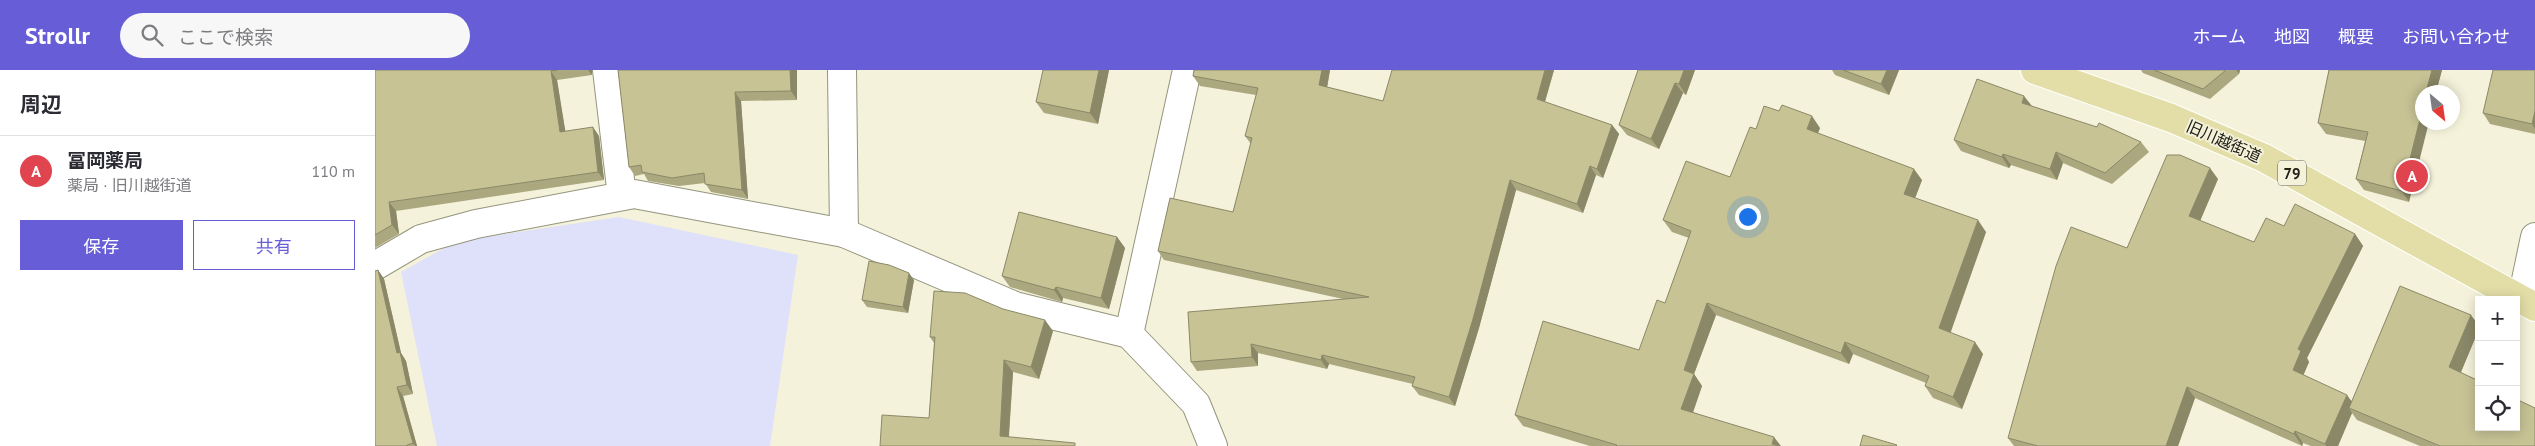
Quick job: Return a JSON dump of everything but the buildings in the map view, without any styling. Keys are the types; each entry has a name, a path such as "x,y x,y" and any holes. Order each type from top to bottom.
{"main road":[{"name":"旧川越街道","path":"2035,70 2171,118 2264,158 2528,303"}],"street":[{"path":"607,70 622,196"},
{"path":"842,70 844,234"},
{"path":"1129,334 1187,70"},
{"path":"375,266 421,239 476,224 634,194 844,234 1015,306 1129,334 1196,404 1213,446"},
{"path":"2528,303 2535,236"}],"shaded area":[{"path":"619,217 798,255 770,446 437,446 401,272 457,241"}],"place":[{"name":"冨岡薬局","path":"2412,176"}]}
